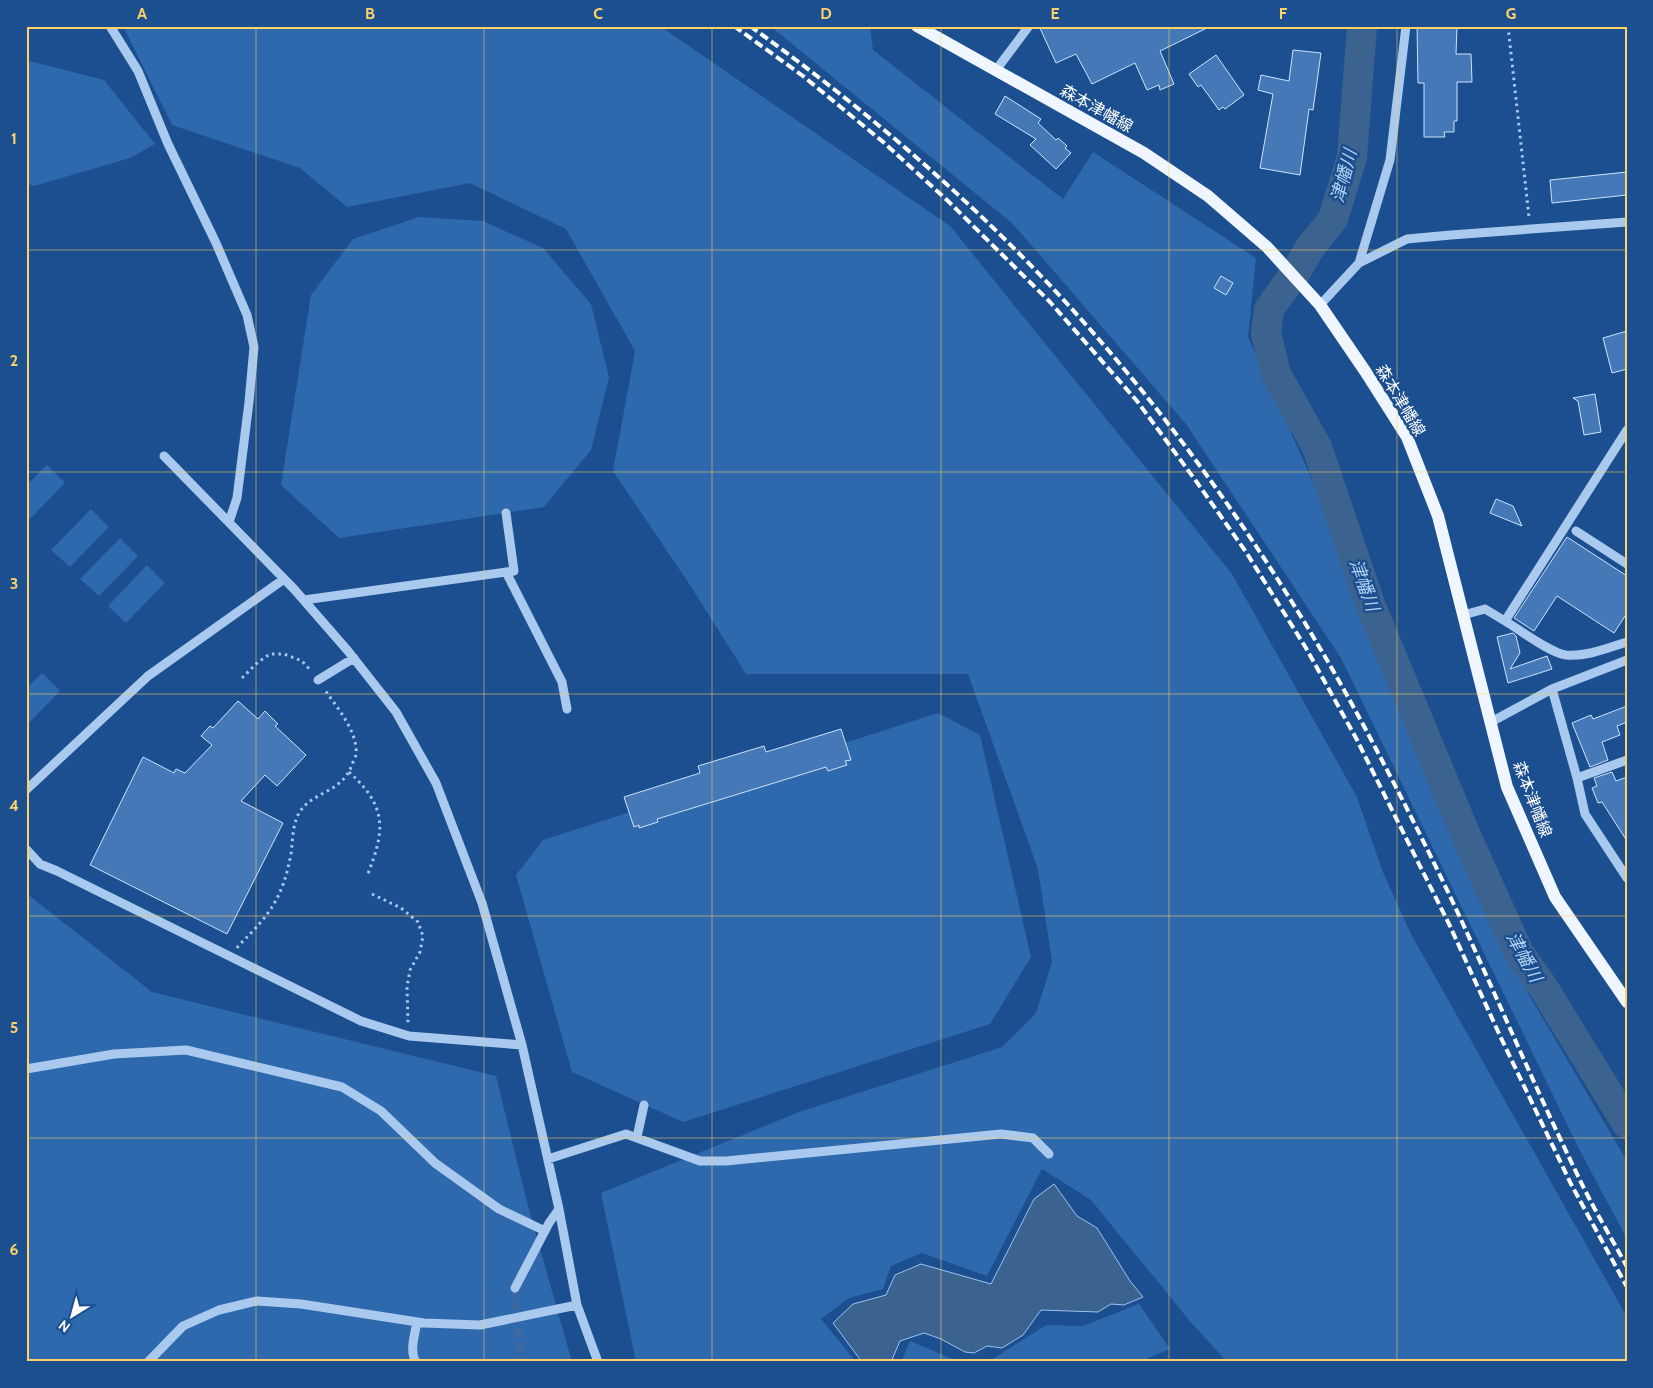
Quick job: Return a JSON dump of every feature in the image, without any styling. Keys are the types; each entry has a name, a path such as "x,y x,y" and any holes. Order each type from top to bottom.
{"main road":[{"name":"森本津幡線","path":"917,26 1144,153 1208,196 1267,247 1320,305 1365,370 1407,437 1438,516 1508,787 1555,897 1627,1002"}],"street":[{"path":"110,26 138,70 168,144 216,243 247,316 254,347 237,498 230,522"},
{"path":"996,70 1029,26"},
{"path":"1359,263 1390,160 1406,26"},
{"path":"1320,305 1359,263 1407,239 1627,222"},
{"path":"1505,621 1627,430"},
{"path":"164,456 304,600 354,658 396,712 436,784 482,902 522,1045 559,1209 577,1305 598,1362"},
{"path":"304,600 514,571 506,513"},
{"path":"1576,531 1627,564"},
{"path":"506,572 562,682 567,709"},
{"path":"26,790 148,676 284,579"},
{"path":"1463,615 1485,609 1553,650 1565,655 1582,654 1627,642"},
{"path":"318,680 354,658"},
{"path":"1491,722 1552,690 1627,660"},
{"path":"1552,690 1577,778 1585,814 1627,878"},
{"path":"1577,778 1627,760"},
{"path":"26,849 40,864 361,1021 408,1036 522,1045"},
{"path":"26,1069 114,1054 186,1050 342,1087 381,1111 436,1163 499,1209 545,1231"},
{"path":"637,1137 644,1105"},
{"path":"548,1159 626,1134 700,1161 726,1161 1001,1134 1033,1138 1049,1154"},
{"path":"515,1288 545,1231 559,1209"},
{"path":"148,1362 184,1326 219,1310 257,1301 301,1304 416,1322 480,1325 577,1305"},
{"path":"416,1322 412,1350 416,1362"}],"path":[{"path":"1508,26 1531,229"},
{"path":"233,958 239,945 265,919 278,898 289,866 294,827 305,804 338,785 349,772 356,755 354,738 347,722 318,680 302,661 284,654 270,654 258,662 242,678"},
{"path":"349,772 360,782 374,801 380,819 380,836 377,851 367,876"},
{"path":"372,894 401,908 418,922 423,936 420,952 410,970 407,987 408,1036"}],"shaded area":[{"path":"123,26 660,26 950,226 1232,574 1357,797 1382,870 1411,934 1627,1317 1627,1362 1227,1362 1189,1320 1091,1200 1042,1169 987,1276 922,1253 891,1266 883,1289 849,1298 821,1319 856,1362 636,1362 601,1193 799,1112 1002,1047 1036,1013 1052,962 1038,869 968,674 746,674 688,582 613,471 635,351 566,229 470,183 347,207 300,168 172,125"},
{"path":"770,26 870,26 873,50 1063,199 1093,152 1256,258 1248,337 1310,475 1426,768 1529,995 1627,1161 1627,1239 1580,1151 1341,658 1186,424 1013,224"},
{"path":"26,60 104,80 155,144 130,158 34,186 26,183"},
{"path":"419,217 483,221 543,248 591,304 609,377 591,450 544,507 339,538 281,485 311,295 353,239"},
{"path":"47,465 65,483 26,523 26,486"},
{"path":"91,509 109,527 70,567 51,550"},
{"path":"120,538 138,556 99,596 80,579"},
{"path":"147,565 165,583 126,623 108,606"},
{"path":"42,673 60,691 26,726 26,689"},
{"path":"938,713 980,735 1031,957 990,1024 683,1122 572,1072 516,875 543,840"},
{"path":"26,893 152,992 496,1076 528,1206 572,1362 26,1362"},
{"path":"1054,1184 1077,1216 1097,1228 1130,1281 1143,1297 1124,1305 1111,1304 1098,1312 1041,1310 1023,1335 1002,1348 987,1346 974,1353 965,1352 941,1339 924,1333 900,1341 891,1362 862,1362 833,1323 853,1304 886,1295 895,1275 921,1264 991,1284 1034,1199"},
{"path":"1139,1304 1170,1349 1139,1362 988,1362 1046,1325 1083,1326"},
{"path":"910,1341 960,1362 901,1362"}],"building":[{"path":"1039,26 1211,26 1160,51 1174,84 1160,90 1159,85 1147,90 1135,63 1092,84 1076,54 1056,63"},
{"path":"1417,26 1457,26 1456,54 1471,54 1472,82 1457,82 1457,121 1454,121 1454,132 1444,132 1445,137 1424,137 1424,83 1418,83"},
{"path":"1293,50 1321,53 1313,110 1309,109 1300,175 1260,168 1273,94 1258,90 1261,75 1289,81"},
{"path":"1216,55 1244,95 1225,109 1223,107 1219,110 1201,85 1198,87 1189,74"},
{"path":"1005,96 1041,119 1038,123 1056,140 1058,138 1067,146 1065,148 1071,153 1056,169 1030,145 1036,139 995,114"},
{"path":"1627,172 1627,195 1552,203 1550,180"},
{"path":"1221,276 1233,283 1226,295 1214,288"},
{"path":"1627,331 1627,369 1612,373 1603,338"},
{"path":"1595,394 1601,432 1584,435 1578,401 1573,398"},
{"path":"1496,499 1513,506 1522,526 1490,513"},
{"path":"1567,537 1627,576 1627,613 1614,633 1557,596 1534,631 1514,618"},
{"path":"1513,633 1516,636 1520,653 1510,669 1547,656 1552,669 1508,683 1497,637"},
{"path":"238,701 258,719 265,711 278,724 275,726 306,755 277,786 265,775 241,801 283,823 227,934 90,865 143,757 174,773 176,769 185,773 212,745 201,736 210,726 213,728"},
{"path":"1627,706 1627,722 1617,726 1620,735 1602,742 1608,760 1590,767 1572,723 1591,715 1593,719"},
{"path":"841,729 851,760 845,761 847,765 828,771 826,767 657,819 658,822 639,828 639,825 634,827 624,797 700,773 698,766 764,746 766,752"},
{"path":"1612,772 1616,781 1627,777 1627,841 1602,802 1598,803 1592,788 1597,786 1594,778"}],"waterway":[{"name":"津幡川","path":"1362,26 1352,157 1333,219 1309,249 1296,272 1269,309 1266,333 1276,374 1317,447 1370,604 1464,831 1519,953 1543,987 1627,1124"}],"tunnel":[{"path":"515,1288 521,1362"}],"railway":[{"path":"734,26 803,76 882,141 948,201 1050,302 1137,401 1196,481 1246,552 1306,648 1356,738 1450,926 1571,1184 1627,1287"},
{"path":"750,26 832,88 911,153 950,187 1024,258 1103,344 1146,396 1187,448 1226,503 1300,615 1379,754 1452,900 1579,1178 1627,1267"}]}
